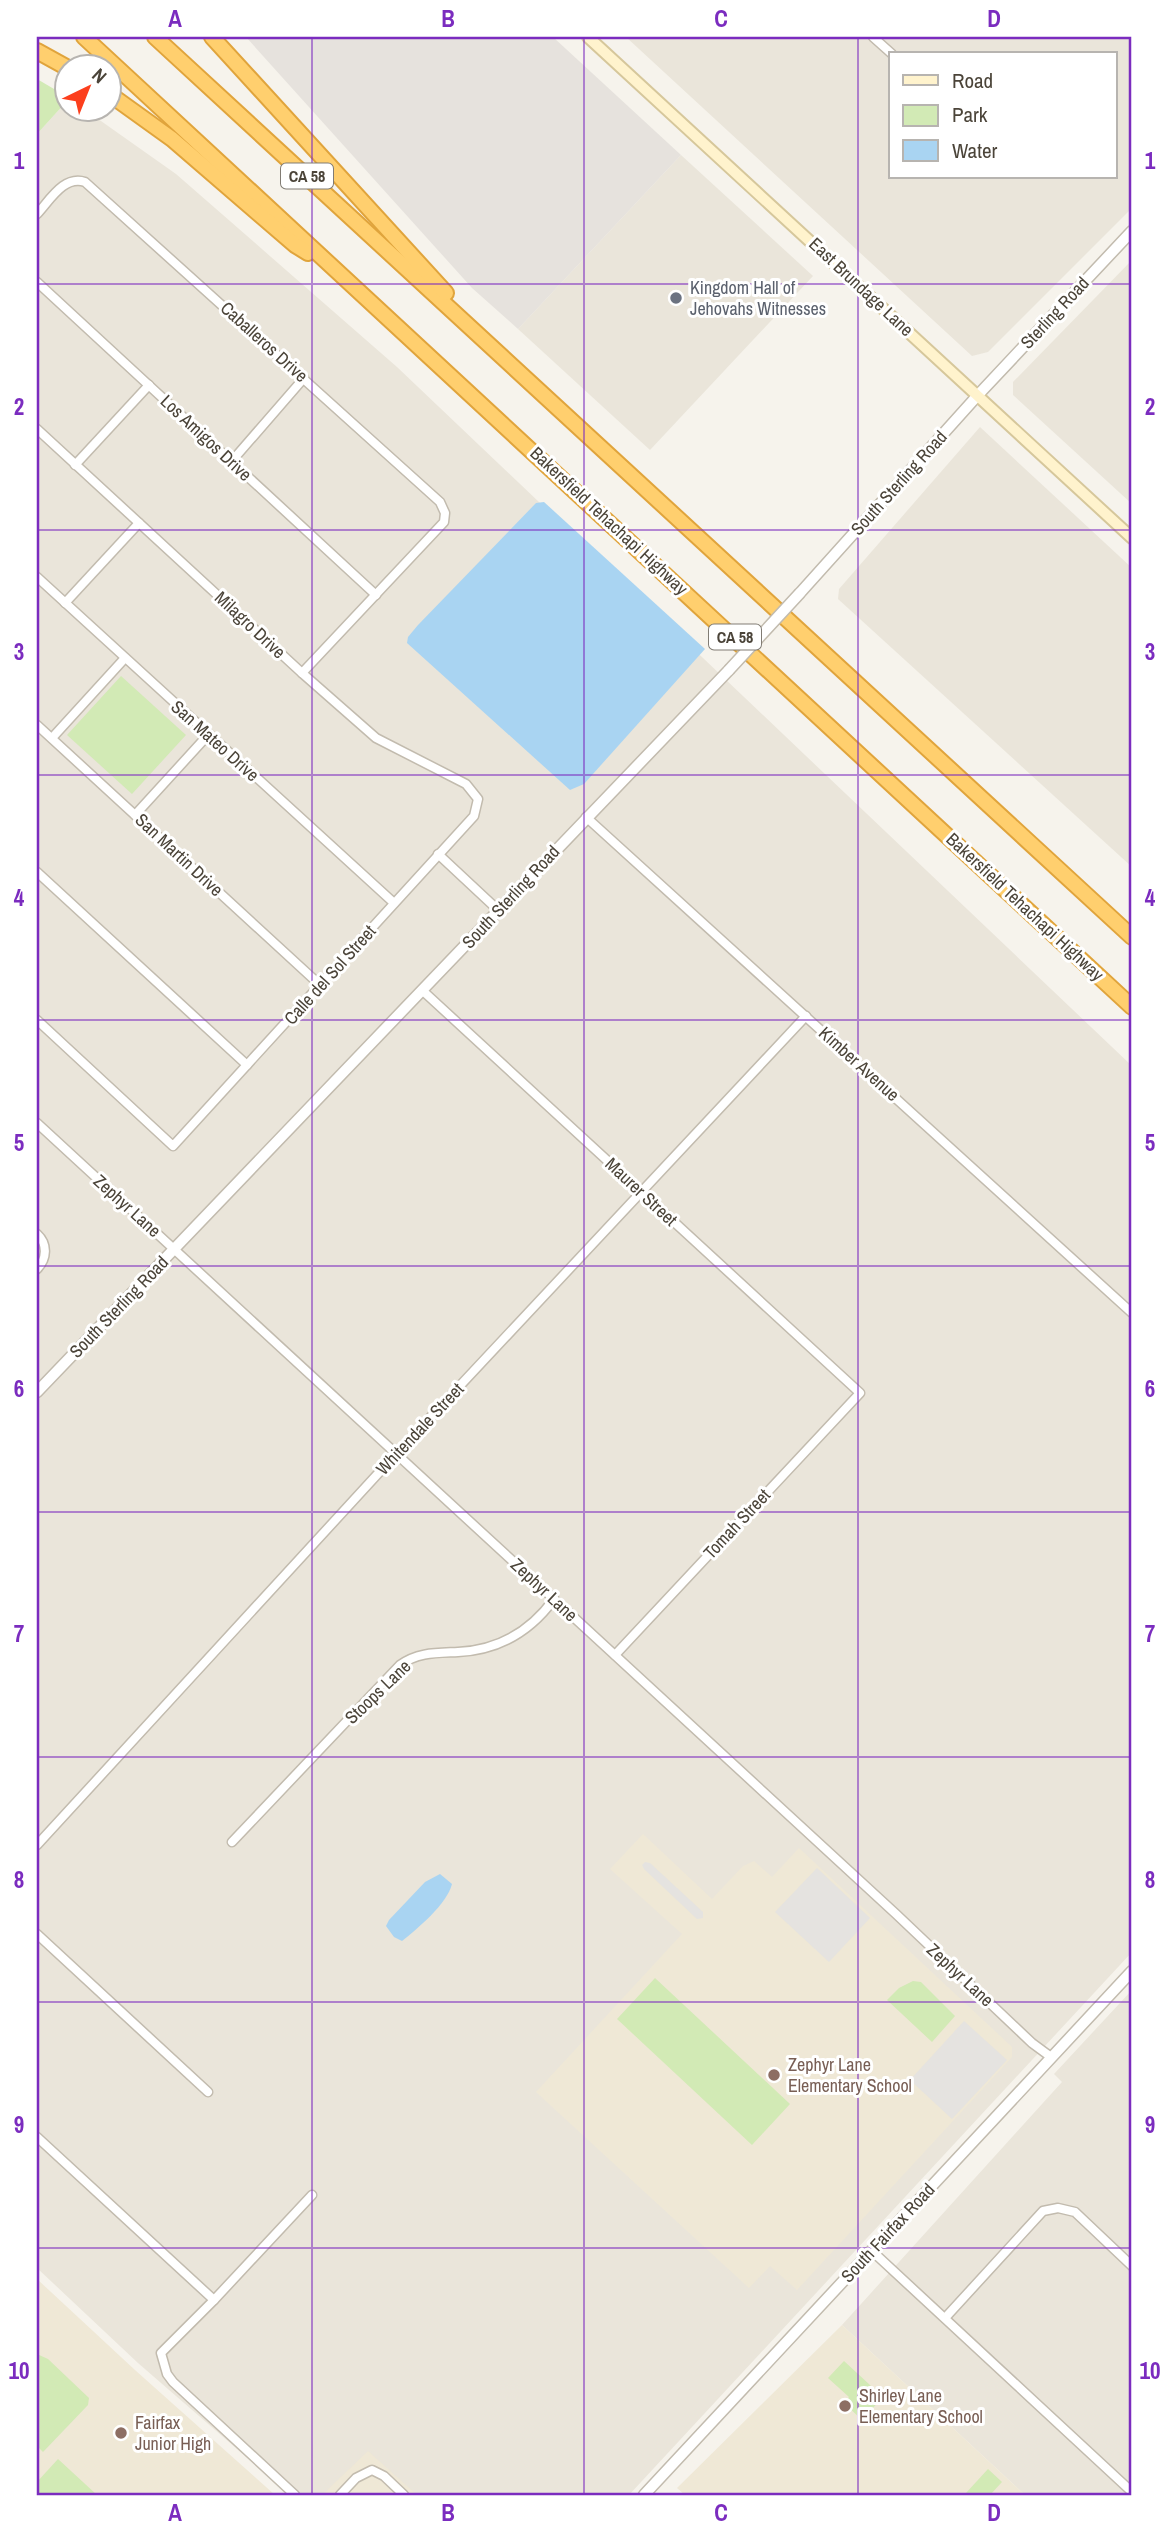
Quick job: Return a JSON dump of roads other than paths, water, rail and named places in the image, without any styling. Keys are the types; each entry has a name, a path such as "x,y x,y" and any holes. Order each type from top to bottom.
{"highway":[{"name":"Bakersfield Tehachapi Highway","path":"84,37 1132,1007"},
{"name":"CA 58","path":"155,37 1132,937"},
{"path":"212,37 445,291 459,316"},
{"path":"122,103 172,139 295,245 336,270"}],"main road":[{"name":"East Brundage Lane","path":"588,37 1132,538"}],"street":[{"path":"873,37 890,52"},
{"name":"Caballeros Drive","path":"37,214 66,182 77,179 85,182 440,502 445,513 444,522 376,595"},
{"name":"Sterling Road","path":"978,395 1132,231"},
{"name":"Los Amigos Drive","path":"37,282 376,595"},
{"path":"231,461 304,378"},
{"path":"75,465 149,386"},
{"name":"South Sterling Road","path":"37,1392 729,670 978,395"},
{"name":"Milagro Drive","path":"37,429 376,738 466,784 478,799"},
{"path":"65,603 139,523"},
{"name":"San Mateo Drive","path":"37,577 394,903"},
{"path":"302,673 376,595"},
{"path":"52,738 125,658"},
{"name":"San Martin Drive","path":"37,725 320,985"},
{"path":"135,815 208,735"},
{"name":"Calle del Sol Street","path":"37,1020 173,1146 474,816 478,799"},
{"name":"Kimber Avenue","path":"586,817 1132,1313"},
{"path":"438,854 498,910"},
{"path":"37,872 247,1065"},
{"name":"Maurer Street","path":"423,991 860,1393"},
{"name":"Whitendale Street","path":"37,1845 396,1454 806,1016"},
{"name":"Zephyr Lane","path":"37,1123 1032,2043 1052,2057"},
{"path":"37,1234 42,1239 45,1253 42,1264 37,1269"},
{"name":"Tomah Street","path":"615,1655 860,1393"},
{"name":"Stoops Lane","path":"232,1842 401,1665 419,1655 475,1651 507,1641 534,1623 554,1599"},
{"path":"37,1934 208,2092"},
{"name":"South Fairfax Road","path":"650,2493 1132,1970"},
{"path":"37,2137 214,2300"},
{"path":"295,2495 173,2382 167,2374 161,2353 312,2195"},
{"path":"944,2318 1043,2211 1058,2208 1075,2212 1132,2266"},
{"path":"872,2251 1132,2492"},
{"path":"340,2495 356,2478 372,2470 384,2476 404,2495"}],"water":[{"path":"544,502 705,649 584,784 570,790 407,643 408,637 418,625 536,503"},
{"path":"440,1874 452,1884 444,1900 402,1941 394,1937 386,1926 389,1920 425,1882"}],"place":[{"name":"Kingdom Hall of Jehovahs Witnesses","path":"676,298"},
{"name":"Zephyr Lane Elementary School","path":"774,2075"},
{"name":"Shirley Lane Elementary School","path":"845,2406"},
{"name":"Fairfax Junior High","path":"121,2433"}]}
